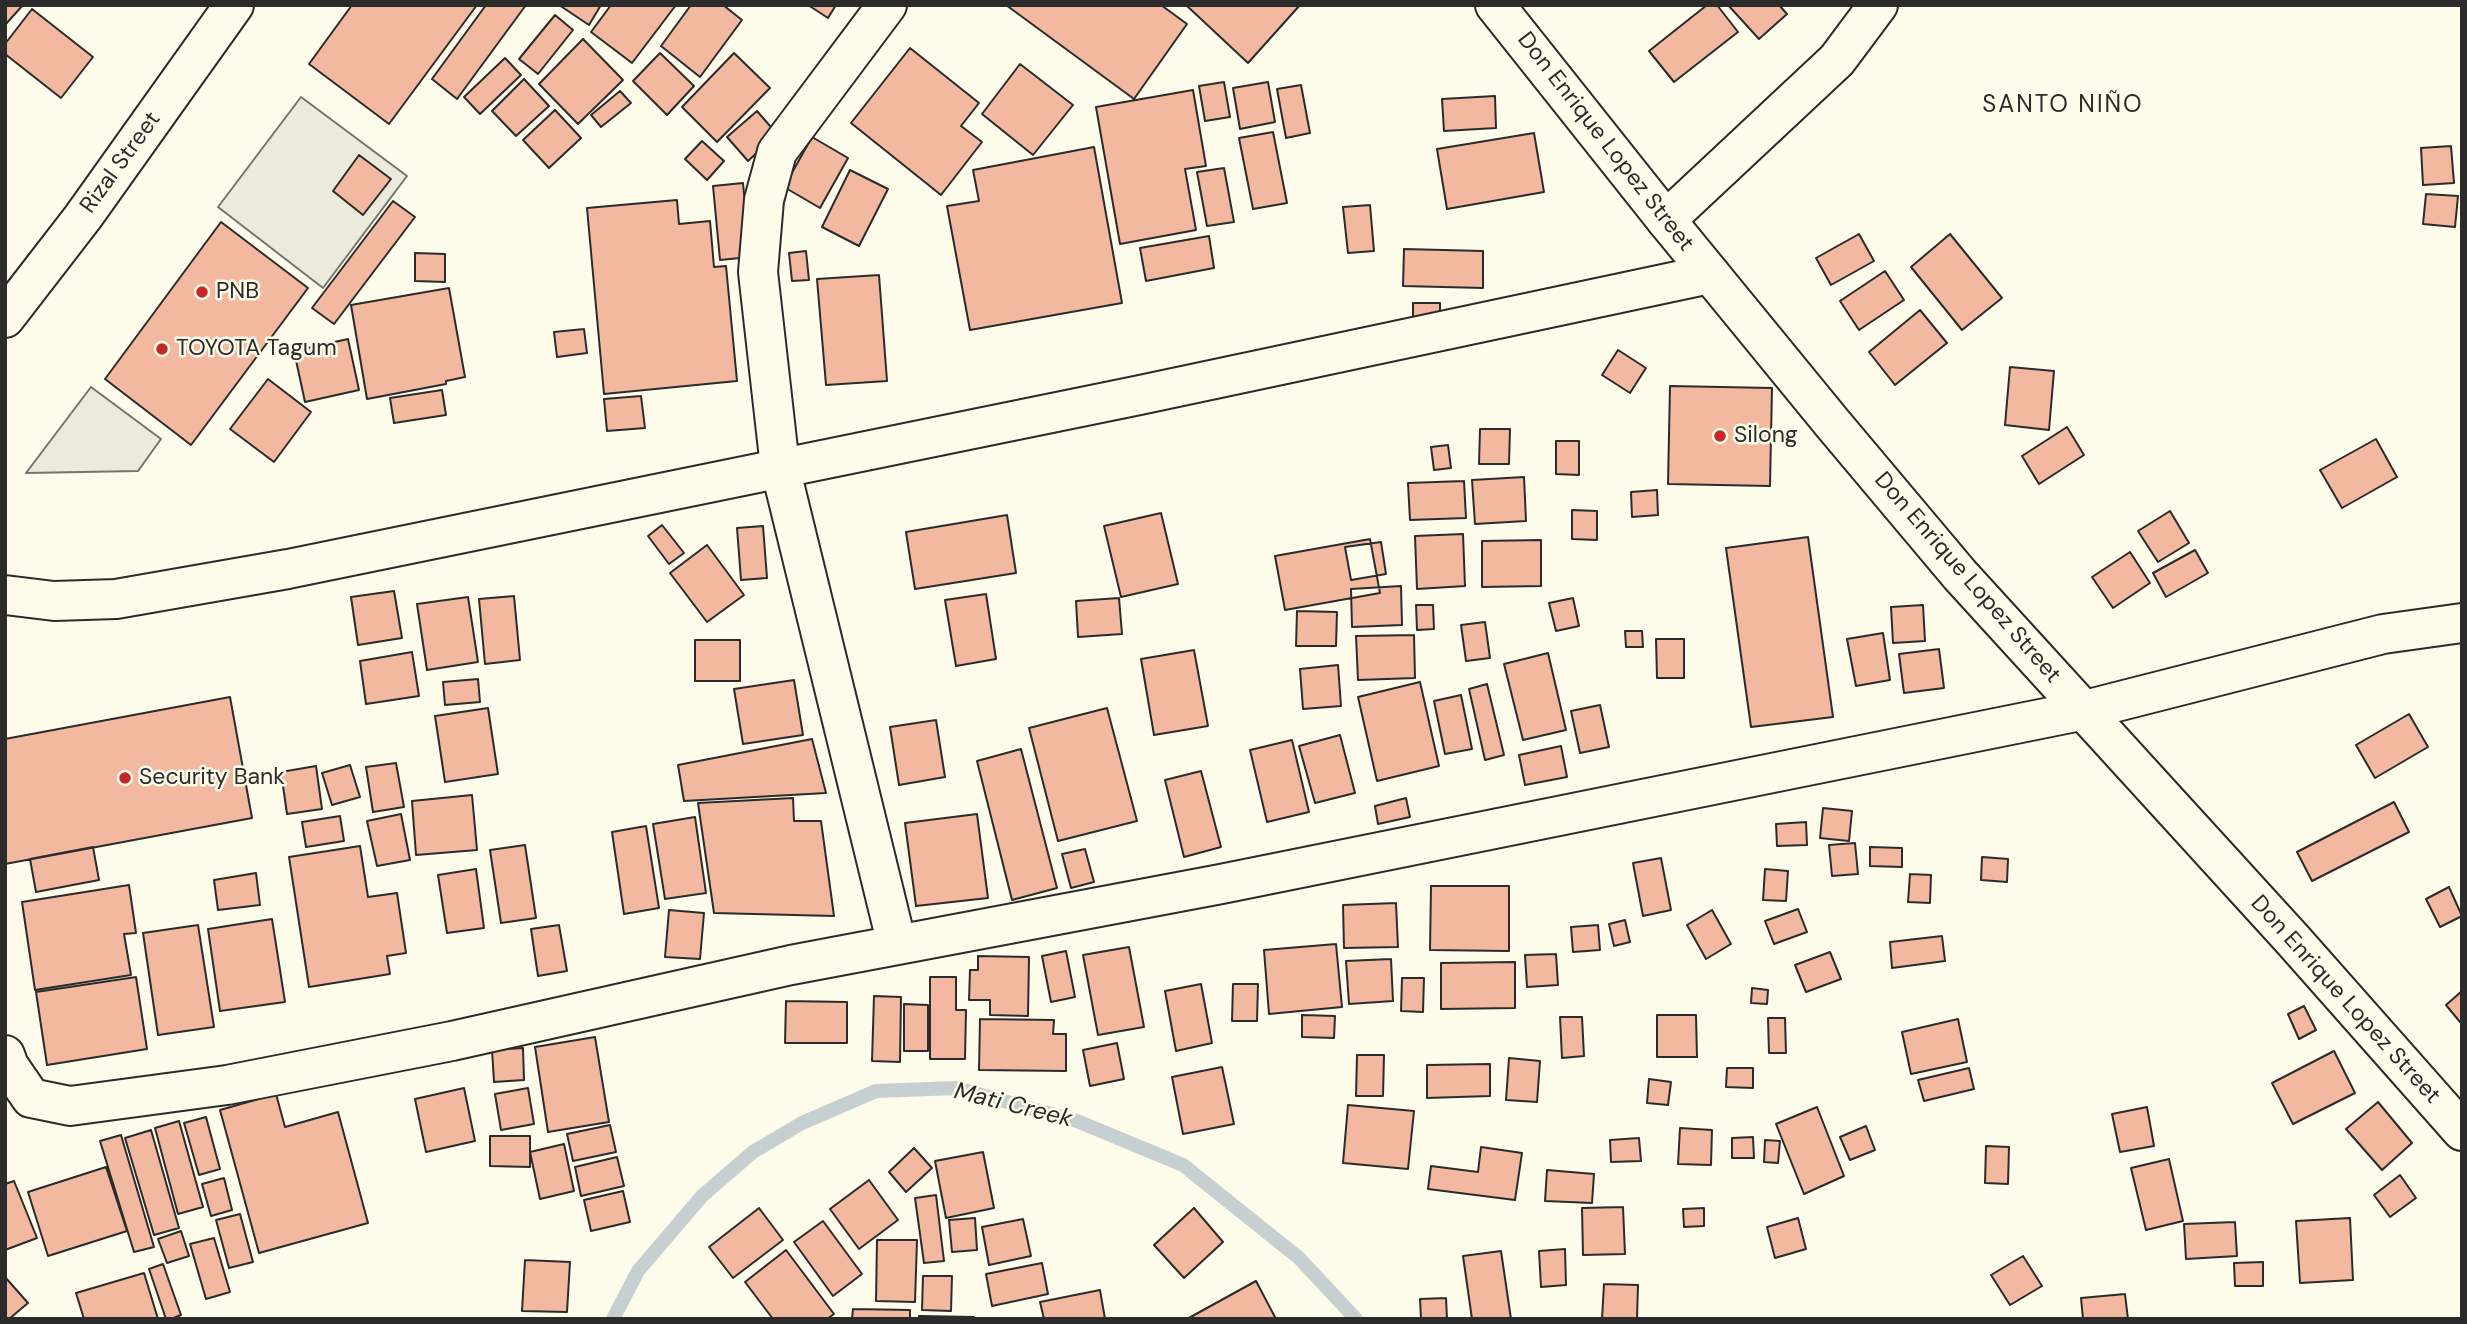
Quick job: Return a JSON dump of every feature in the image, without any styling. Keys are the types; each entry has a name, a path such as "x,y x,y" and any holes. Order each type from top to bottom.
{"street":[{"name":"Rizal Street","path":"5,318 83,217 234,5"},
{"path":"887,5 777,152 764,200 758,272 780,467 897,945"},
{"name":"Don Enrique Lopez Street","path":"1495,5 1666,220 1951,565 2085,710 2462,1131"},
{"path":"1666,220 1837,60 1878,5"},
{"path":"5,595 54,601 116,599 288,569 1153,392 1710,274"},
{"path":"5,1055 9,1066 31,1098 70,1106 227,1085 426,1047 791,965 1221,884 2085,710 2383,634 2462,623"}],"shaded area":[{"path":"301,97 407,176 323,288 218,207"},
{"path":"91,387 161,439 138,471 26,473"}],"building":[{"path":"5,5 23,5 5,25"},
{"path":"352,5 477,5 389,124 309,64"},
{"path":"486,5 526,5 457,99 432,79"},
{"path":"559,5 601,5 589,25"},
{"path":"611,5 676,5 632,63 591,32"},
{"path":"691,5 723,5 742,20 700,77 661,46"},
{"path":"808,5 836,5 828,18"},
{"path":"1006,5 1161,5 1187,24 1134,99"},
{"path":"1186,5 1300,5 1248,63"},
{"path":"1707,5 1717,5 1738,32 1674,82 1649,51"},
{"path":"1728,5 1779,5 1787,14 1759,39"},
{"path":"32,9 93,57 61,98 5,54 5,44"},
{"path":"555,15 573,30 538,74 519,59"},
{"path":"583,39 623,80 578,124 539,84"},
{"path":"910,48 979,103 961,126 982,142 941,195 851,123"},
{"path":"660,53 694,86 667,115 633,81"},
{"path":"734,53 770,88 717,142 682,107"},
{"path":"505,58 521,75 480,114 464,97"},
{"path":"1020,64 1073,105 1033,155 982,114"},
{"path":"524,79 549,106 516,136 492,111"},
{"path":"1224,82 1230,117 1205,121 1199,86"},
{"path":"1268,82 1275,122 1240,129 1233,88"},
{"path":"1301,85 1310,133 1286,138 1277,89"},
{"path":"1193,90 1206,166 1185,169 1196,230 1120,244 1096,107"},
{"path":"620,91 631,103 601,127 591,115"},
{"path":"1495,96 1496,128 1444,131 1442,99"},
{"path":"555,110 581,138 549,168 523,140"},
{"path":"757,111 777,134 748,161 727,137"},
{"path":"1273,132 1287,203 1253,209 1239,138"},
{"path":"1534,133 1544,192 1447,209 1437,149"},
{"path":"812,137 848,158 820,208 784,187"},
{"path":"702,141 724,161 707,180 685,159"},
{"path":"2451,146 2454,183 2423,185 2421,148"},
{"path":"1094,147 1122,303 970,330 947,206 979,201 973,170"},
{"path":"359,155 391,179 363,215 333,191"},
{"path":"1224,168 1234,222 1207,226 1197,172"},
{"path":"850,170 888,189 859,246 822,227"},
{"path":"743,183 750,257 720,260 713,186"},
{"path":"2426,194 2458,196 2455,227 2423,224"},
{"path":"677,200 679,224 710,221 714,267 726,266 737,381 604,394 587,208"},
{"path":"393,201 415,217 334,324 312,308"},
{"path":"1370,205 1374,251 1348,253 1343,207"},
{"path":"221,222 308,288 191,445 105,379"},
{"path":"1859,234 1874,261 1831,285 1816,258"},
{"path":"1950,234 2002,298 1962,330 1911,267"},
{"path":"1209,236 1214,268 1146,281 1140,248"},
{"path":"1404,249 1483,251 1483,288 1403,286"},
{"path":"806,251 809,280 792,281 789,253"},
{"path":"415,253 445,254 445,282 415,281"},
{"path":"1885,271 1904,300 1859,330 1840,301"},
{"path":"879,275 887,381 826,385 817,279"},
{"path":"449,288 465,377 446,381 446,384 367,399 351,305"},
{"path":"1413,303 1440,303 1440,321 1413,321"},
{"path":"1920,310 1947,343 1895,385 1869,352"},
{"path":"584,329 587,353 557,357 554,332"},
{"path":"348,339 359,390 305,402 294,351"},
{"path":"1618,350 1646,368 1630,393 1602,375"},
{"path":"2010,367 2054,371 2049,430 2005,425"},
{"path":"268,379 311,412 274,462 230,429"},
{"path":"1670,386 1772,388 1770,486 1668,484"},
{"path":"442,390 446,415 394,423 390,398"},
{"path":"641,396 645,428 607,431 604,399"},
{"path":"2067,427 2084,455 2039,484 2022,456"},
{"path":"1480,429 1510,429 1509,464 1479,464"},
{"path":"2376,439 2397,477 2342,508 2320,470"},
{"path":"1556,441 1579,441 1579,475 1556,474"},
{"path":"1448,445 1451,468 1434,470 1431,447"},
{"path":"1524,477 1526,521 1475,524 1472,480"},
{"path":"1464,481 1466,518 1410,520 1408,483"},
{"path":"1657,490 1658,515 1632,517 1631,492"},
{"path":"1572,510 1597,511 1597,540 1572,539"},
{"path":"2170,511 2189,543 2158,562 2138,531"},
{"path":"1161,513 1178,584 1121,597 1104,526"},
{"path":"1007,515 1016,573 915,589 906,532"},
{"path":"662,525 684,553 669,564 648,536"},
{"path":"763,526 767,578 741,580 737,528"},
{"path":"1463,534 1465,586 1417,589 1415,536"},
{"path":"1808,537 1833,717 1751,727 1726,548"},
{"path":"1370,539 1380,593 1285,610 1275,556"},
{"path":"1541,540 1541,586 1482,587 1482,541"},
{"path":"1381,542 1386,574 1351,580 1345,547"},
{"path":"707,545 744,595 707,622 670,573"},
{"path":"2195,550 2208,573 2166,597 2153,573"},
{"path":"2130,552 2150,583 2113,608 2092,577"},
{"path":"1401,586 1402,625 1352,627 1351,589"},
{"path":"394,591 402,638 358,645 351,597"},
{"path":"986,594 996,659 956,666 945,600"},
{"path":"514,596 520,660 485,664 479,599"},
{"path":"468,597 478,662 427,670 417,604"},
{"path":"1119,598 1122,634 1078,637 1076,601"},
{"path":"1573,598 1579,626 1556,631 1549,603"},
{"path":"1416,605 1433,605 1434,629 1417,630"},
{"path":"1923,605 1925,641 1893,643 1891,607"},
{"path":"1297,611 1337,612 1336,646 1296,646"},
{"path":"1485,622 1490,658 1466,661 1461,625"},
{"path":"1625,631 1642,631 1643,647 1626,647"},
{"path":"1883,633 1890,680 1856,686 1847,639"},
{"path":"1414,635 1415,678 1358,680 1356,636"},
{"path":"1656,639 1684,639 1684,678 1657,678"},
{"path":"695,640 740,640 740,681 695,681"},
{"path":"1939,649 1944,688 1904,693 1899,654"},
{"path":"1194,650 1208,726 1154,735 1141,659"},
{"path":"412,652 419,696 366,704 360,661"},
{"path":"1548,653 1566,730 1523,740 1504,664"},
{"path":"1338,665 1341,706 1303,709 1300,669"},
{"path":"478,679 480,702 445,705 443,682"},
{"path":"794,680 803,735 743,744 734,689"},
{"path":"1420,682 1439,766 1377,781 1358,697"},
{"path":"1487,684 1504,755 1485,760 1469,689"},
{"path":"1461,695 1472,749 1445,754 1434,701"},
{"name":"Security Bank","path":"230,697 252,818 5,864 5,739"},
{"path":"1600,705 1609,747 1580,753 1571,711"},
{"path":"488,708 498,774 445,782 435,716"},
{"path":"1107,708 1137,821 1058,841 1029,728"},
{"path":"2409,714 2428,747 2375,778 2356,745"},
{"path":"936,720 945,777 899,785 890,727"},
{"path":"1340,735 1355,793 1315,803 1299,746"},
{"path":"812,739 826,793 684,801 678,765"},
{"path":"1292,740 1309,812 1267,822 1250,750"},
{"path":"1561,746 1567,777 1525,785 1519,755"},
{"path":"1021,749 1057,888 1012,900 977,761"},
{"path":"396,763 404,807 373,812 366,767"},
{"path":"350,765 360,797 332,805 322,773"},
{"path":"316,766 322,809 287,814 281,772"},
{"path":"1201,771 1221,847 1184,857 1165,780"},
{"path":"472,795 477,850 416,855 412,801"},
{"path":"793,798 794,821 821,821 834,916 714,913 698,803"},
{"path":"1406,798 1410,817 1378,824 1375,806"},
{"path":"2394,802 2409,832 2312,881 2297,852"},
{"path":"1823,808 1852,811 1849,841 1820,838"},
{"path":"401,814 410,860 377,866 367,821"},
{"path":"977,814 988,898 916,906 905,823"},
{"path":"340,816 344,841 306,847 302,822"},
{"path":"695,817 706,893 665,899 653,824"},
{"path":"1806,822 1807,845 1777,846 1776,824"},
{"path":"646,826 659,908 624,914 612,832"},
{"path":"1855,843 1858,874 1832,876 1829,845"},
{"path":"525,845 536,918 501,923 490,850"},
{"path":"360,846 368,897 397,893 406,953 387,956 390,974 309,987 289,857"},
{"path":"93,847 99,880 36,892 30,859"},
{"path":"1870,847 1902,848 1902,867 1870,866"},
{"path":"1085,849 1094,882 1071,888 1062,854"},
{"path":"1982,857 2008,859 2007,882 1981,880"},
{"path":"1661,858 1671,910 1643,916 1633,863"},
{"path":"476,869 484,928 447,933 438,875"},
{"path":"1765,869 1788,871 1786,901 1763,900"},
{"path":"256,873 260,905 218,910 214,880"},
{"path":"1910,874 1931,875 1930,903 1908,902"},
{"path":"129,885 136,933 124,934 131,975 35,990 22,902"},
{"path":"1431,886 1509,886 1509,951 1430,950"},
{"path":"2449,887 2462,916 2440,927 2426,899"},
{"path":"1396,903 1398,947 1344,948 1343,905"},
{"path":"1798,909 1807,932 1774,944 1765,921"},
{"path":"669,910 704,913 700,959 665,957"},
{"path":"1712,910 1731,944 1706,959 1687,925"},
{"path":"272,919 285,1002 220,1011 208,929"},
{"path":"1625,920 1630,942 1614,946 1609,924"},
{"path":"198,925 214,1027 158,1035 143,933"},
{"path":"559,925 567,971 538,976 531,929"},
{"path":"1598,925 1600,950 1573,952 1571,927"},
{"path":"1942,936 1945,961 1892,968 1890,942"},
{"path":"1336,944 1342,1007 1269,1014 1264,950"},
{"path":"1129,947 1144,1027 1098,1035 1083,955"},
{"path":"1066,951 1075,997 1051,1002 1042,956"},
{"path":"1830,952 1841,979 1806,992 1795,965"},
{"path":"1556,954 1558,985 1527,987 1525,955"},
{"path":"978,956 1029,957 1028,1016 990,1015 990,1000 969,1000 970,970 978,970"},
{"path":"1391,959 1393,1001 1349,1004 1346,961"},
{"path":"1515,962 1515,1008 1441,1009 1441,963"},
{"path":"136,977 147,1049 47,1065 36,992"},
{"path":"930,977 956,977 956,1010 966,1010 965,1059 930,1059"},
{"path":"1402,978 1424,978 1423,1012 1401,1011"},
{"path":"1201,984 1212,1043 1176,1051 1165,991"},
{"path":"1233,984 1258,984 1257,1021 1232,1021"},
{"path":"1752,988 1768,990 1767,1004 1751,1003"},
{"path":"2462,991 2462,1021 2460,1022 2446,1005"},
{"path":"874,996 901,997 900,1062 872,1061"},
{"path":"786,1001 847,1002 847,1043 785,1043"},
{"path":"904,1004 928,1005 928,1051 904,1051"},
{"path":"2304,1006 2316,1030 2299,1039 2288,1014"},
{"path":"1302,1015 1335,1016 1334,1038 1302,1037"},
{"path":"1657,1015 1696,1015 1697,1057 1657,1057"},
{"path":"1560,1017 1582,1017 1584,1056 1562,1058"},
{"path":"1768,1018 1785,1018 1786,1053 1769,1053"},
{"path":"980,1019 1054,1020 1053,1034 1066,1034 1066,1071 979,1070"},
{"path":"1958,1019 1967,1062 1911,1074 1902,1032"},
{"path":"595,1037 609,1122 548,1132 535,1047"},
{"path":"1117,1043 1124,1079 1090,1086 1083,1050"},
{"path":"523,1048 524,1080 494,1082 492,1050"},
{"path":"2334,1051 2355,1093 2293,1124 2272,1083"},
{"path":"1357,1055 1384,1055 1383,1096 1356,1096"},
{"path":"1509,1058 1540,1061 1537,1102 1506,1100"},
{"path":"1490,1064 1490,1096 1427,1098 1427,1065"},
{"path":"1222,1067 1234,1124 1183,1134 1172,1077"},
{"path":"1727,1068 1753,1068 1753,1088 1726,1087"},
{"path":"1969,1068 1974,1089 1924,1101 1918,1080"},
{"path":"1649,1079 1671,1082 1668,1105 1647,1103"},
{"path":"464,1088 475,1141 426,1152 415,1099"},
{"path":"528,1088 534,1124 501,1130 495,1094"},
{"path":"276,1094 285,1127 338,1112 368,1223 259,1253 220,1110"},
{"path":"2378,1102 2412,1143 2382,1170 2346,1129"},
{"path":"1348,1105 1414,1111 1408,1169 1343,1163"},
{"path":"1817,1107 1844,1176 1804,1194 1776,1124"},
{"path":"2147,1107 2154,1146 2120,1152 2112,1114"},
{"path":"206,1117 220,1169 199,1175 184,1123"},
{"path":"179,1121 203,1207 178,1214 155,1128"},
{"path":"610,1125 616,1152 573,1161 567,1134"},
{"path":"1866,1126 1875,1150 1850,1160 1840,1137"},
{"path":"1680,1128 1712,1130 1711,1165 1678,1164"},
{"path":"151,1130 179,1228 154,1235 125,1138"},
{"path":"121,1135 154,1247 134,1252 100,1141"},
{"path":"490,1136 530,1136 530,1167 490,1166"},
{"path":"1753,1137 1754,1158 1732,1158 1732,1138"},
{"path":"1639,1138 1641,1161 1611,1162 1610,1140"},
{"path":"1765,1140 1780,1141 1778,1163 1764,1162"},
{"path":"564,1144 574,1191 540,1199 530,1152"},
{"path":"1986,1146 2009,1147 2008,1184 1985,1183"},
{"path":"1481,1147 1522,1153 1515,1200 1428,1189 1431,1166 1478,1172"},
{"path":"914,1148 932,1168 906,1192 889,1172"},
{"path":"983,1152 994,1208 946,1218 935,1161"},
{"path":"617,1157 624,1186 581,1196 575,1167"},
{"path":"2169,1159 2183,1221 2146,1230 2131,1168"},
{"path":"106,1167 127,1231 48,1256 28,1192"},
{"path":"1547,1170 1594,1174 1592,1203 1545,1201"},
{"path":"2400,1175 2416,1198 2390,1217 2374,1195"},
{"path":"224,1178 232,1210 211,1216 202,1184"},
{"path":"869,1180 898,1220 859,1249 830,1209"},
{"path":"14,1181 37,1238 5,1250 5,1184"},
{"path":"623,1191 630,1222 591,1231 584,1200"},
{"path":"936,1195 944,1261 924,1263 915,1198"},
{"path":"1623,1207 1625,1254 1583,1255 1582,1208"},
{"path":"759,1208 783,1240 733,1278 709,1247"},
{"path":"1194,1208 1223,1242 1184,1278 1154,1245"},
{"path":"1704,1208 1704,1226 1684,1227 1683,1209"},
{"path":"240,1214 253,1262 229,1268 216,1220"},
{"path":"975,1218 977,1250 952,1252 949,1220"},
{"path":"1798,1218 1806,1249 1775,1258 1767,1227"},
{"path":"2350,1218 2353,1280 2300,1283 2296,1221"},
{"path":"1023,1219 1031,1256 989,1265 982,1227"},
{"path":"823,1221 862,1274 833,1296 794,1242"},
{"path":"2235,1222 2237,1256 2186,1259 2184,1224"},
{"path":"181,1231 189,1256 167,1263 158,1239"},
{"path":"214,1238 230,1292 206,1299 190,1244"},
{"path":"877,1240 917,1240 915,1302 876,1301"},
{"path":"1565,1249 1566,1285 1541,1287 1539,1251"},
{"path":"786,1250 834,1314 827,1319 773,1319 745,1282"},
{"path":"1501,1251 1511,1319 1472,1319 1463,1256"},
{"path":"2023,1256 2042,1286 2010,1305 1991,1275"},
{"path":"525,1260 570,1262 567,1312 522,1311"},
{"path":"2263,1262 2263,1286 2235,1286 2234,1263"},
{"path":"1042,1263 1048,1294 992,1306 986,1274"},
{"path":"163,1264 181,1315 171,1319 166,1319 149,1269"},
{"path":"144,1273 158,1319 84,1319 76,1293"},
{"path":"923,1276 952,1276 951,1311 922,1310"},
{"path":"5,1277 28,1303 9,1319 5,1319"},
{"path":"1256,1281 1276,1319 1187,1319"},
{"path":"1604,1284 1638,1285 1637,1319 1602,1319"},
{"path":"1100,1290 1105,1319 1044,1319 1040,1302"},
{"path":"2125,1294 2128,1319 2083,1319 2081,1298"},
{"path":"1446,1298 1447,1319 1421,1319 1420,1299"},
{"path":"853,1309 910,1310 910,1319 852,1319"},
{"path":"919,1316 974,1317 974,1319 919,1319"}],"waterway":[{"name":"Mati Creek","path":"613,1319 638,1271 702,1196 753,1152 802,1123 876,1091 956,1088 1077,1121 1183,1165 1299,1258 1356,1319"}],"place":[{"name":"PNB","path":"202,292"},
{"name":"TOYOTA Tagum","path":"162,349"},
{"name":"Silong","path":"1720,436"},
{"name":"Security Bank","path":"125,778"}],"district":[{"name":"SANTO NIÑO","path":"2063,106"}]}
